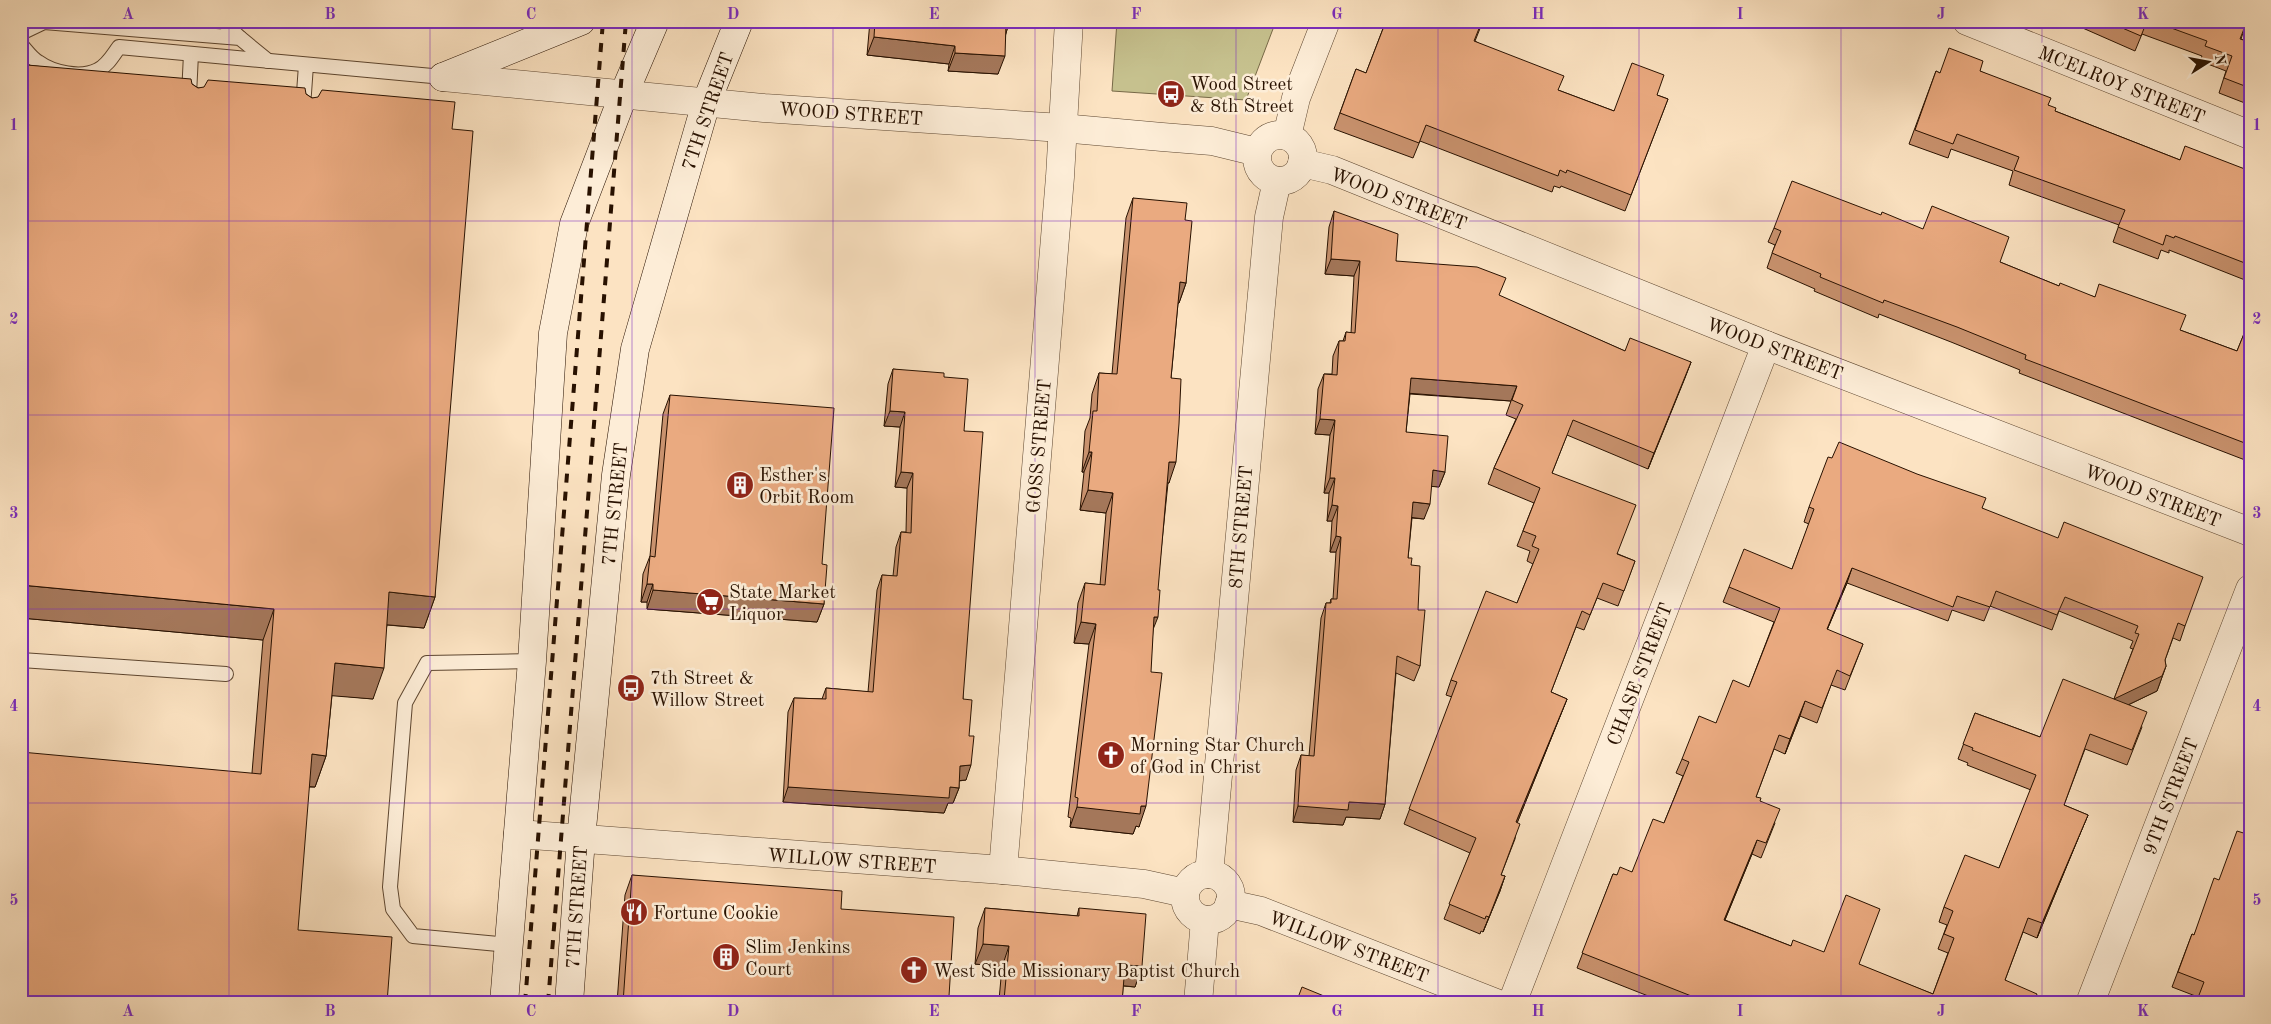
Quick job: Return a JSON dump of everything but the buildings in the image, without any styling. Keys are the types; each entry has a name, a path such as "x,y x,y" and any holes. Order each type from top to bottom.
{"street":[{"path":"443,78 581,21"},
{"path":"504,1003 532,661 553,333 574,224 622,96 655,21"},
{"name":"7TH STREET","path":"569,1003 581,839 616,476 635,349 706,103 739,21"},
{"name":"GOSS STREET","path":"1003,870 1069,21"},
{"path":"1287,136 1296,98 1326,21"},
{"name":"MCELROY STREET","path":"1967,21 2250,135"},
{"name":"WOOD STREET","path":"443,78 706,103 1062,128 1212,142 1257,152"},
{"path":"1272,136 1287,136 1300,147 1303,155 1302,163 1293,176 1277,181 1263,174 1259,168 1257,152 1265,140 1272,136"},
{"name":"WOOD STREET","path":"1302,163 1332,170 1766,345 2250,532"},
{"name":"8TH STREET","path":"1209,874 1269,217 1277,181"},
{"name":"CHASE STREET","path":"1512,1003 1766,345"},
{"name":"9TH STREET","path":"2090,1003 2250,589"},
{"name":"WILLOW STREET","path":"518,834 1003,870 1144,884 1185,893"},
{"path":"1209,874 1219,877 1226,884 1230,894 1229,904 1220,916 1212,920 1205,920 1196,917 1189,911 1185,893 1193,879 1209,874"},
{"name":"WILLOW STREET","path":"1229,904 1261,911 1496,1003"},
{"path":"1198,1003 1205,920"}],"lane":[{"path":"222,21 268,61"},
{"path":"21,33 44,22 240,38"},
{"path":"21,45 37,62 52,70 76,74 97,71 110,61 119,47 443,78"},
{"path":"188,111 190,54"},
{"path":"302,121 306,65"},
{"path":"21,660 226,674"},
{"path":"509,945 413,936 393,909 390,887 404,712 405,703 427,663 532,661"}],"shaded area":[{"path":"1117,21 1276,21 1246,100 1112,91"}],"railway":[{"path":"525,1003 603,21"},
{"path":"548,1003 626,21"}],"place":[{"name":"Wood Street & 8th Street","path":"1171,94"},
{"name":"Esther's Orbit Room","path":"740,485"},
{"name":"State Market Liquor","path":"710,602"},
{"name":"7th Street & Willow Street","path":"631,688"},
{"name":"Morning Star Church of God in Christ","path":"1111,755"},
{"name":"Fortune Cookie","path":"634,912"},
{"name":"Slim Jenkins Court","path":"726,957"},
{"name":"West Side Missionary Baptist Church","path":"914,970"}]}
